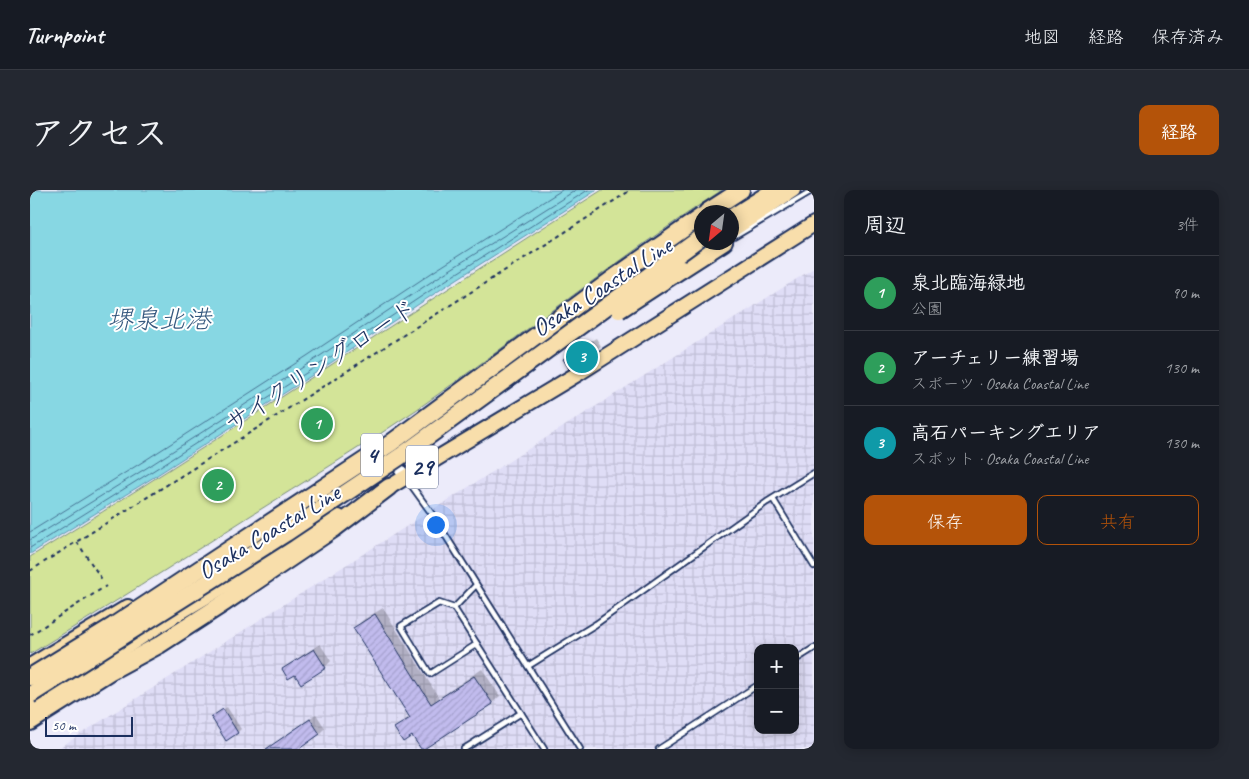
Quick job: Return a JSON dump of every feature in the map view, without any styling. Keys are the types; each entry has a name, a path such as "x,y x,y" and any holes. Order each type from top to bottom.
{"highway":[{"path":"718,205 741,190"},
{"path":"739,213 775,190"},
{"name":"4","path":"30,677 138,610 391,443 618,275 694,222"},
{"name":"4","path":"30,695 277,538 694,243"},
{"path":"394,454 450,427 635,298 711,250"},
{"path":"30,722 110,672 159,645 224,603 335,528 389,487"}],"main road":[{"path":"739,225 793,190"},
{"name":"Osaka Coastal Line","path":"30,708 172,617 579,373 814,224"},
{"name":"Osaka Coastal Line","path":"30,666 394,454 700,250"}],"street":[{"path":"394,454 405,477"}],"lane":[{"path":"739,234 813,190"},
{"path":"528,666 596,624 773,499 814,473"},
{"path":"405,477 432,514 580,749"},
{"path":"773,499 814,566"},
{"path":"454,608 476,584"},
{"path":"477,644 430,674 401,626 438,603 454,608 477,644 544,749"},
{"path":"799,657 814,648"},
{"path":"659,749 754,688"},
{"path":"464,749 521,713"}],"path":[{"name":"サイクリングロード","path":"30,572 631,190"},
{"path":"77,542 103,581"},
{"path":"30,635 106,586"}],"shaded area":[{"path":"814,268 814,749 57,749 415,521"}],"green space":[{"path":"602,190 722,190 700,205 694,205 694,209 396,424 30,654 30,557"}],"water":[{"name":"堺泉北港","path":"30,190 597,190 446,286 154,477 30,554"}],"building":[{"path":"592,341 598,350 569,369 563,359"},
{"path":"375,614 431,704 474,676 493,704 424,749 421,749 412,736 403,742 394,728 410,718 353,628"},
{"path":"314,649 326,668 301,684 295,675 288,679 282,669"},
{"path":"223,709 238,733 226,741 211,717"},
{"path":"310,719 320,734 299,749 266,749"}],"place":[{"name":"高石パーキングエリア","path":"582,357"},
{"name":"泉北臨海緑地","path":"317,424"},
{"name":"アーチェリー練習場","path":"218,485"}]}
